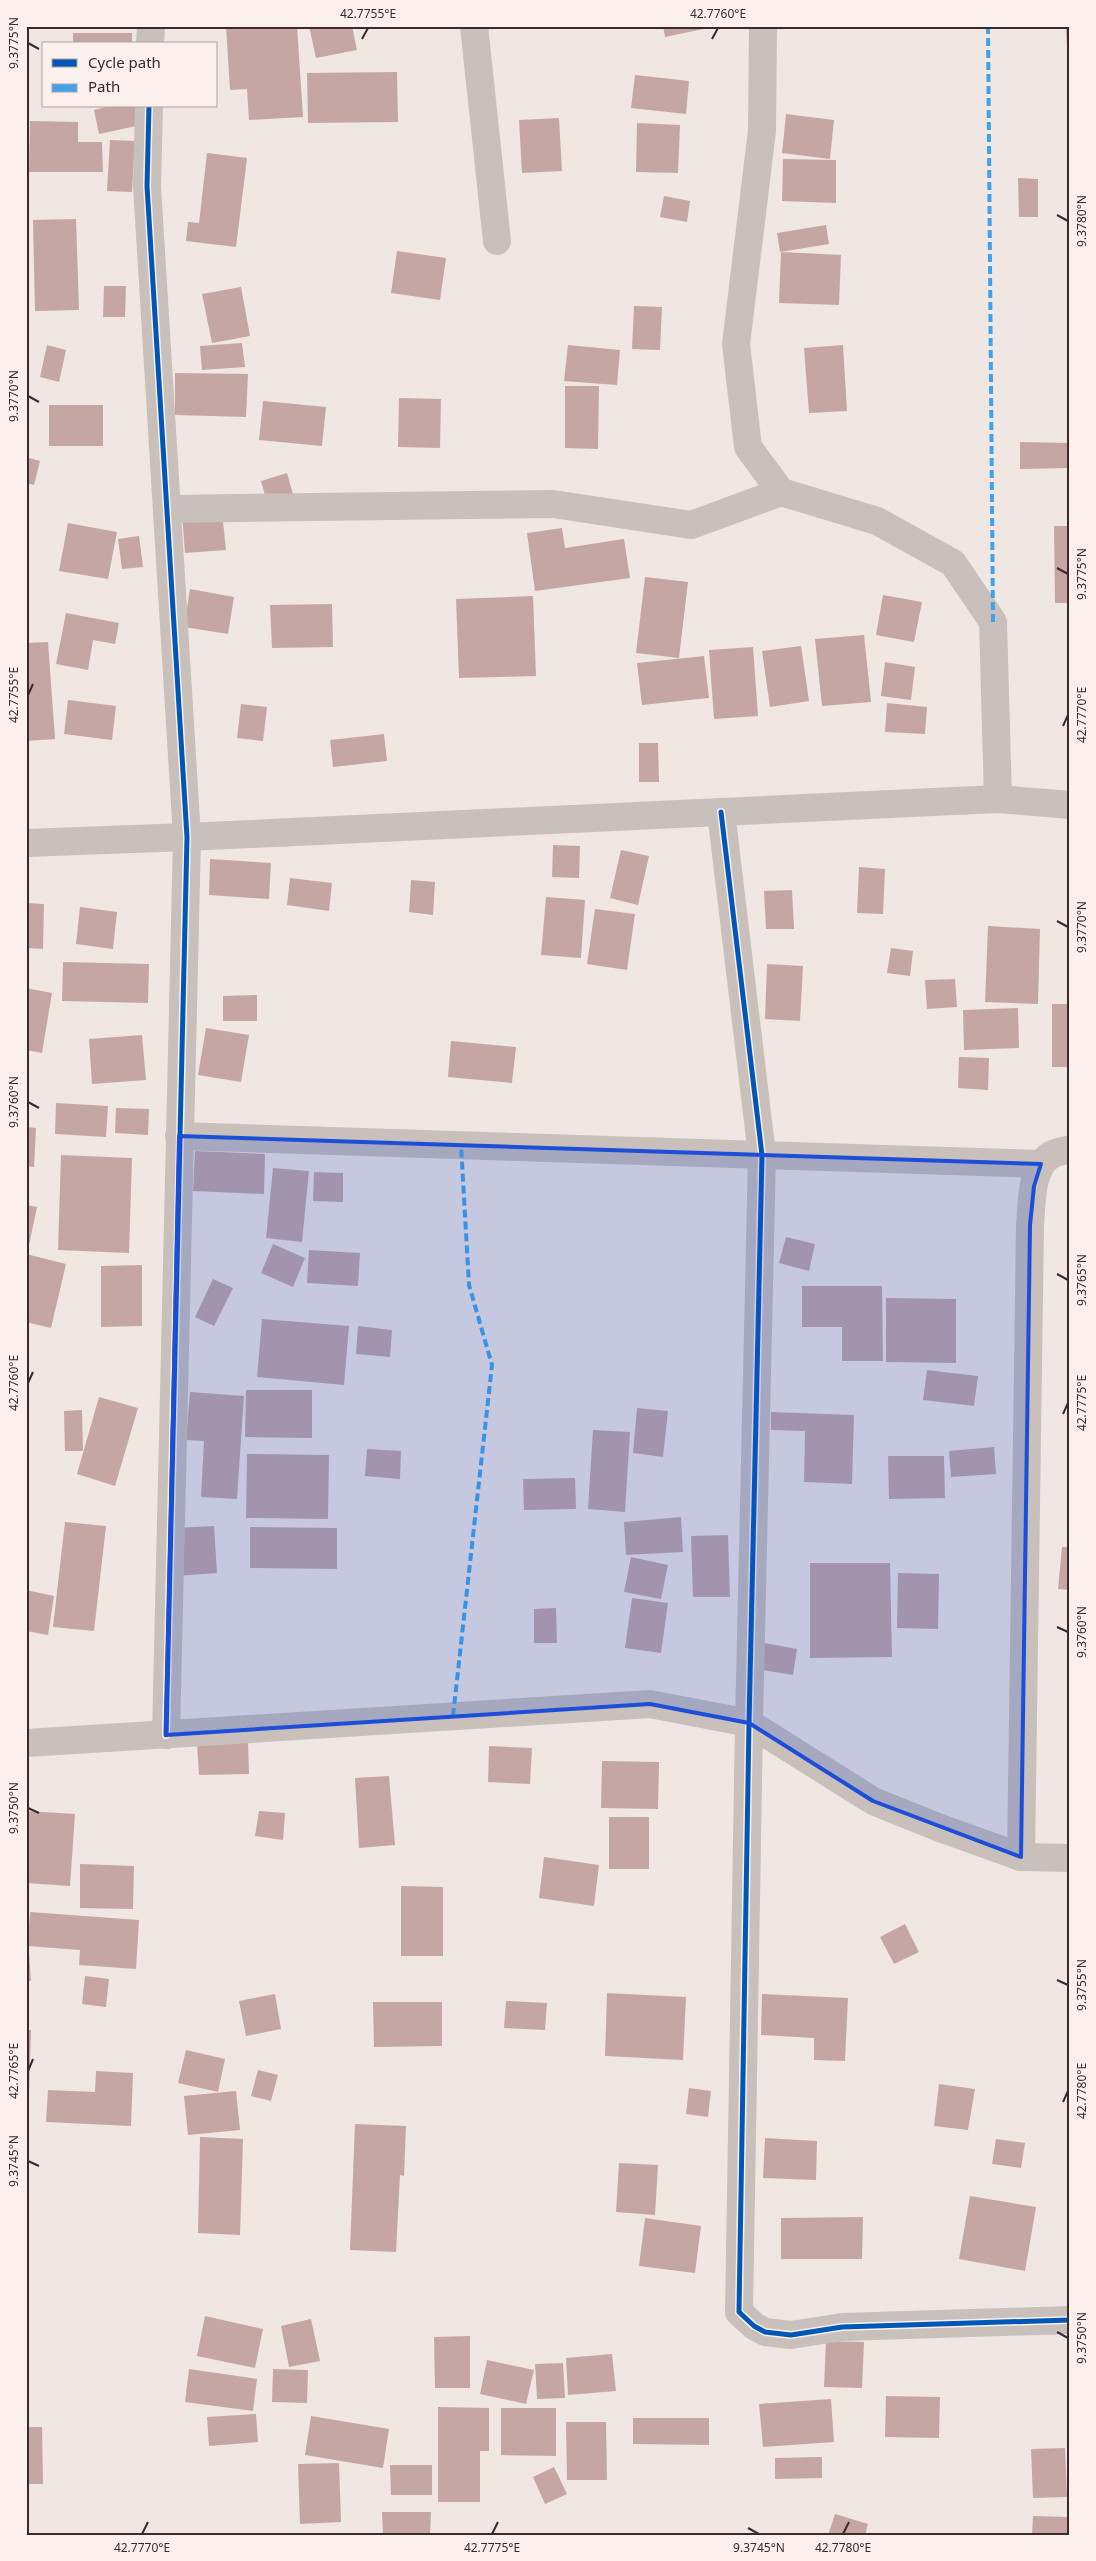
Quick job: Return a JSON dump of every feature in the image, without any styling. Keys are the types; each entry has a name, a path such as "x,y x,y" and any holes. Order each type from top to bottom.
{"street":[{"path":"150,42 151,26"},
{"path":"474,26 497,241"},
{"path":"763,26 762,131 736,344 748,447 781,492 877,521 953,563 993,622 998,799"},
{"path":"149,108 147,186 187,838 178,1136 166,1734"},
{"path":"167,509 553,504 691,525 781,492"},
{"path":"26,843 187,838 998,799 1070,805"},
{"path":"721,812 762,1155 749,1723 739,2312 754,2326 765,2332 792,2335 842,2327 1070,2320"},
{"path":"178,1136 1041,1164"},
{"path":"1021,1857 1030,1225 1034,1186 1041,1164 1051,1155 1070,1149"},
{"path":"26,1744 650,1704 749,1723 873,1801 1021,1857 1070,1858"}],"highlighted area":[{"path":"179,1136 1041,1164 1034,1186 1030,1225 1021,1857 873,1801 749,1723 650,1704 166,1735"}],"building":[{"path":"226,26 297,26 303,117 249,120 247,89 230,90"},
{"path":"309,26 352,26 357,50 316,58"},
{"path":"663,26 713,26 713,27 665,37"},
{"path":"1066,29 1070,29 1070,68 1068,68"},
{"path":"73,33 132,33 132,42 73,42"},
{"path":"397,72 398,122 308,123 307,73"},
{"path":"635,75 689,81 686,114 631,108"},
{"path":"102,108 137,108 141,125 99,134 94,110"},
{"path":"786,114 834,120 830,159 782,153"},
{"path":"559,118 562,171 522,173 519,120"},
{"path":"30,121 78,122 78,142 102,142 103,172 29,172"},
{"path":"637,123 680,125 678,173 636,172"},
{"path":"110,140 135,141 132,192 107,191"},
{"path":"207,153 247,158 236,247 186,241 188,222 199,223"},
{"path":"783,159 836,160 836,203 782,201"},
{"path":"1018,178 1038,179 1038,217 1019,217"},
{"path":"664,196 690,201 687,222 660,217"},
{"path":"76,219 79,310 35,311 33,220"},
{"path":"826,225 829,244 780,252 777,233"},
{"path":"397,251 446,258 440,300 391,293"},
{"path":"781,252 841,255 839,305 779,303"},
{"path":"104,286 126,286 125,317 103,317"},
{"path":"241,287 250,336 212,343 202,294"},
{"path":"634,306 662,307 660,350 632,349"},
{"path":"242,343 245,367 202,370 200,346"},
{"path":"47,345 66,350 59,382 40,377"},
{"path":"568,345 620,350 617,385 564,381"},
{"path":"843,345 847,411 809,413 804,348"},
{"path":"175,373 248,374 246,417 175,415"},
{"path":"565,386 599,386 598,449 565,448"},
{"path":"399,398 441,399 440,448 398,447"},
{"path":"263,401 326,407 322,446 259,440"},
{"path":"49,405 103,405 103,446 49,446"},
{"path":"1020,442 1070,443 1070,468 1020,469"},
{"path":"26,457 40,461 34,485 26,483"},
{"path":"287,473 298,512 272,520 261,481"},
{"path":"222,512 226,550 185,553 182,514"},
{"path":"68,523 117,532 108,579 59,571"},
{"path":"1054,526 1070,526 1070,603 1055,603"},
{"path":"562,528 565,548 624,539 630,578 535,591 527,533"},
{"path":"139,536 143,567 122,569 118,539"},
{"path":"645,577 688,582 679,658 636,653"},
{"path":"190,589 234,597 228,634 184,627"},
{"path":"883,595 922,602 914,642 876,635"},
{"path":"533,596 536,676 459,678 456,599"},
{"path":"332,604 333,647 272,648 270,605"},
{"path":"66,613 119,623 115,644 93,640 88,670 56,664"},
{"path":"864,635 871,702 822,706 815,639"},
{"path":"48,642 55,739 26,741 26,643"},
{"path":"801,646 809,701 770,707 762,651"},
{"path":"753,647 758,716 714,719 709,650"},
{"path":"704,656 709,698 642,705 637,663"},
{"path":"885,662 915,667 911,700 881,696"},
{"path":"68,700 116,706 112,740 64,734"},
{"path":"887,703 927,707 925,734 885,732"},
{"path":"241,704 267,707 263,741 237,738"},
{"path":"384,734 387,761 333,767 330,740"},
{"path":"639,743 658,743 659,782 639,782"},
{"path":"553,845 580,846 579,878 552,877"},
{"path":"621,850 649,856 638,905 610,898"},
{"path":"210,859 271,863 269,899 209,895"},
{"path":"859,867 885,869 883,914 857,913"},
{"path":"290,878 332,883 329,911 287,905"},
{"path":"411,880 435,882 433,915 409,912"},
{"path":"792,890 794,929 766,929 764,891"},
{"path":"546,897 585,900 581,958 541,955"},
{"path":"26,903 44,904 43,949 26,948"},
{"path":"80,907 117,912 113,949 76,944"},
{"path":"595,909 635,914 627,970 587,964"},
{"path":"988,926 1040,929 1038,1004 985,1002"},
{"path":"891,948 913,951 910,976 887,973"},
{"path":"63,962 149,964 148,1003 62,1001"},
{"path":"767,964 803,966 800,1021 765,1019"},
{"path":"955,979 957,1007 927,1009 925,980"},
{"path":"26,988 52,993 42,1053 26,1050"},
{"path":"257,995 257,1021 223,1021 223,996"},
{"path":"1052,1004 1070,1004 1070,1067 1052,1067"},
{"path":"1018,1008 1019,1048 964,1050 963,1010"},
{"path":"206,1028 249,1035 241,1082 198,1075"},
{"path":"142,1035 146,1080 92,1084 89,1039"},
{"path":"451,1041 516,1047 512,1083 448,1077"},
{"path":"959,1057 989,1058 988,1090 958,1088"},
{"path":"56,1103 108,1106 106,1137 55,1134"},
{"path":"116,1108 149,1109 148,1135 115,1133"},
{"path":"26,1127 36,1128 34,1167 26,1166"},
{"path":"195,1151 265,1154 264,1194 193,1191"},
{"path":"61,1155 132,1158 129,1253 58,1250"},
{"path":"273,1168 309,1171 302,1242 266,1238"},
{"path":"314,1172 343,1173 343,1202 313,1201"},
{"path":"26,1205 37,1207 29,1245 26,1244"},
{"path":"786,1237 815,1244 809,1271 779,1263"},
{"path":"273,1244 305,1258 293,1287 261,1273"},
{"path":"309,1250 360,1253 358,1286 307,1283"},
{"path":"26,1254 66,1264 51,1328 26,1322"},
{"path":"142,1265 142,1326 101,1327 101,1266"},
{"path":"213,1279 233,1288 214,1326 195,1317"},
{"path":"802,1286 882,1286 883,1361 842,1361 842,1327 802,1327"},
{"path":"886,1298 956,1299 956,1363 886,1362"},
{"path":"262,1319 349,1326 344,1385 257,1377"},
{"path":"358,1326 392,1330 390,1357 356,1354"},
{"path":"927,1370 978,1376 974,1406 923,1400"},
{"path":"246,1390 312,1390 312,1438 245,1437"},
{"path":"190,1392 244,1396 237,1499 201,1497 204,1441 186,1440"},
{"path":"99,1397 138,1408 115,1486 77,1474"},
{"path":"637,1408 668,1411 663,1457 633,1453"},
{"path":"82,1410 83,1451 65,1451 64,1411"},
{"path":"771,1412 854,1415 852,1484 804,1482 805,1431 771,1430"},
{"path":"593,1430 630,1432 625,1512 588,1509"},
{"path":"994,1447 996,1474 951,1477 949,1451"},
{"path":"367,1449 401,1451 400,1479 365,1476"},
{"path":"247,1454 329,1455 328,1519 246,1518"},
{"path":"888,1456 944,1456 945,1498 889,1499"},
{"path":"575,1478 576,1509 524,1510 523,1479"},
{"path":"681,1517 683,1552 626,1555 624,1522"},
{"path":"65,1522 106,1526 94,1631 53,1627"},
{"path":"214,1526 217,1573 176,1576 174,1528"},
{"path":"250,1527 337,1528 337,1569 250,1568"},
{"path":"728,1535 730,1597 693,1597 691,1536"},
{"path":"1062,1547 1070,1547 1070,1590 1058,1589"},
{"path":"631,1557 668,1565 661,1599 624,1592"},
{"path":"810,1563 890,1563 892,1657 810,1658"},
{"path":"898,1573 939,1574 938,1629 897,1628"},
{"path":"26,1590 54,1596 48,1635 26,1631"},
{"path":"632,1598 668,1603 661,1653 625,1648"},
{"path":"556,1608 557,1643 534,1643 534,1609"},
{"path":"759,1642 797,1649 793,1675 755,1669"},
{"path":"248,1741 249,1774 199,1775 197,1743"},
{"path":"489,1746 532,1748 530,1784 488,1782"},
{"path":"602,1761 659,1762 658,1809 601,1808"},
{"path":"389,1776 395,1845 359,1848 355,1778"},
{"path":"26,1811 75,1814 70,1886 26,1883"},
{"path":"259,1811 285,1813 283,1840 255,1836"},
{"path":"609,1817 649,1817 649,1869 609,1869"},
{"path":"544,1857 599,1865 594,1906 539,1898"},
{"path":"80,1864 134,1866 133,1909 80,1908"},
{"path":"401,1886 443,1887 443,1956 401,1956"},
{"path":"30,1912 139,1920 136,1969 79,1965 80,1950 28,1946"},
{"path":"905,1924 919,1952 894,1964 880,1937"},
{"path":"26,1953 29,1953 31,1981 26,1981"},
{"path":"85,1976 109,1979 106,2007 82,2004"},
{"path":"607,1993 686,1997 683,2060 605,2056"},
{"path":"275,1994 281,2029 246,2036 239,2001"},
{"path":"762,1994 848,1998 845,2061 814,2060 814,2038 761,2035"},
{"path":"506,2001 547,2003 545,2030 504,2028"},
{"path":"373,2002 442,2002 442,2046 374,2047"},
{"path":"26,2030 31,2030 28,2127 26,2127"},
{"path":"186,2050 225,2059 218,2092 178,2083"},
{"path":"258,2070 278,2075 271,2101 251,2096"},
{"path":"96,2071 133,2073 131,2126 46,2122 48,2090 95,2092"},
{"path":"939,2084 975,2089 968,2130 934,2126"},
{"path":"689,2088 711,2091 708,2117 686,2114"},
{"path":"236,2091 240,2130 188,2135 184,2096"},
{"path":"355,2124 406,2126 404,2176 400,2175 396,2252 350,2250"},
{"path":"200,2137 243,2139 240,2235 198,2233"},
{"path":"765,2138 817,2141 816,2180 763,2178"},
{"path":"996,2139 1025,2143 1021,2168 992,2164"},
{"path":"619,2163 658,2165 655,2215 616,2212"},
{"path":"970,2196 1036,2207 1025,2271 959,2259"},
{"path":"863,2217 862,2259 781,2259 781,2218"},
{"path":"645,2218 701,2226 695,2273 639,2266"},
{"path":"205,2316 263,2329 255,2368 197,2356"},
{"path":"311,2319 320,2361 289,2367 281,2326"},
{"path":"470,2336 470,2388 435,2388 434,2337"},
{"path":"826,2341 864,2342 862,2388 824,2387"},
{"path":"612,2354 616,2391 568,2395 566,2358"},
{"path":"487,2360 534,2370 526,2404 480,2394"},
{"path":"563,2363 565,2398 537,2399 535,2364"},
{"path":"189,2369 257,2379 253,2411 185,2402"},
{"path":"273,2369 308,2370 307,2403 272,2402"},
{"path":"886,2396 940,2397 939,2438 885,2437"},
{"path":"831,2399 834,2442 763,2447 759,2404"},
{"path":"438,2407 489,2408 489,2451 480,2451 480,2502 438,2502"},
{"path":"501,2408 556,2408 556,2456 501,2455"},
{"path":"256,2414 258,2442 209,2446 207,2417"},
{"path":"311,2416 389,2429 383,2468 305,2455"},
{"path":"633,2418 709,2418 709,2445 633,2444"},
{"path":"566,2422 606,2422 607,2480 567,2480"},
{"path":"26,2427 42,2427 43,2484 26,2484"},
{"path":"1065,2448 1067,2497 1033,2498 1031,2449"},
{"path":"822,2457 822,2478 775,2479 775,2458"},
{"path":"339,2463 341,2522 300,2524 298,2464"},
{"path":"390,2465 432,2465 432,2495 391,2495"},
{"path":"554,2467 567,2494 545,2504 533,2477"},
{"path":"382,2512 431,2512 430,2535 383,2535"},
{"path":"835,2514 868,2524 865,2535 828,2535"},
{"path":"1033,2516 1067,2517 1067,2535 1032,2535"}],"marked path":[{"path":"988,26 993,622"},
{"path":"453,1716 492,1365 469,1285 461,1145"}],"cycle path":[{"path":"149,108 147,186 187,837 166,1735"},
{"path":"721,812 762,1155 749,1723 739,2312 754,2326 765,2332 791,2335 842,2327 1070,2320"}]}
